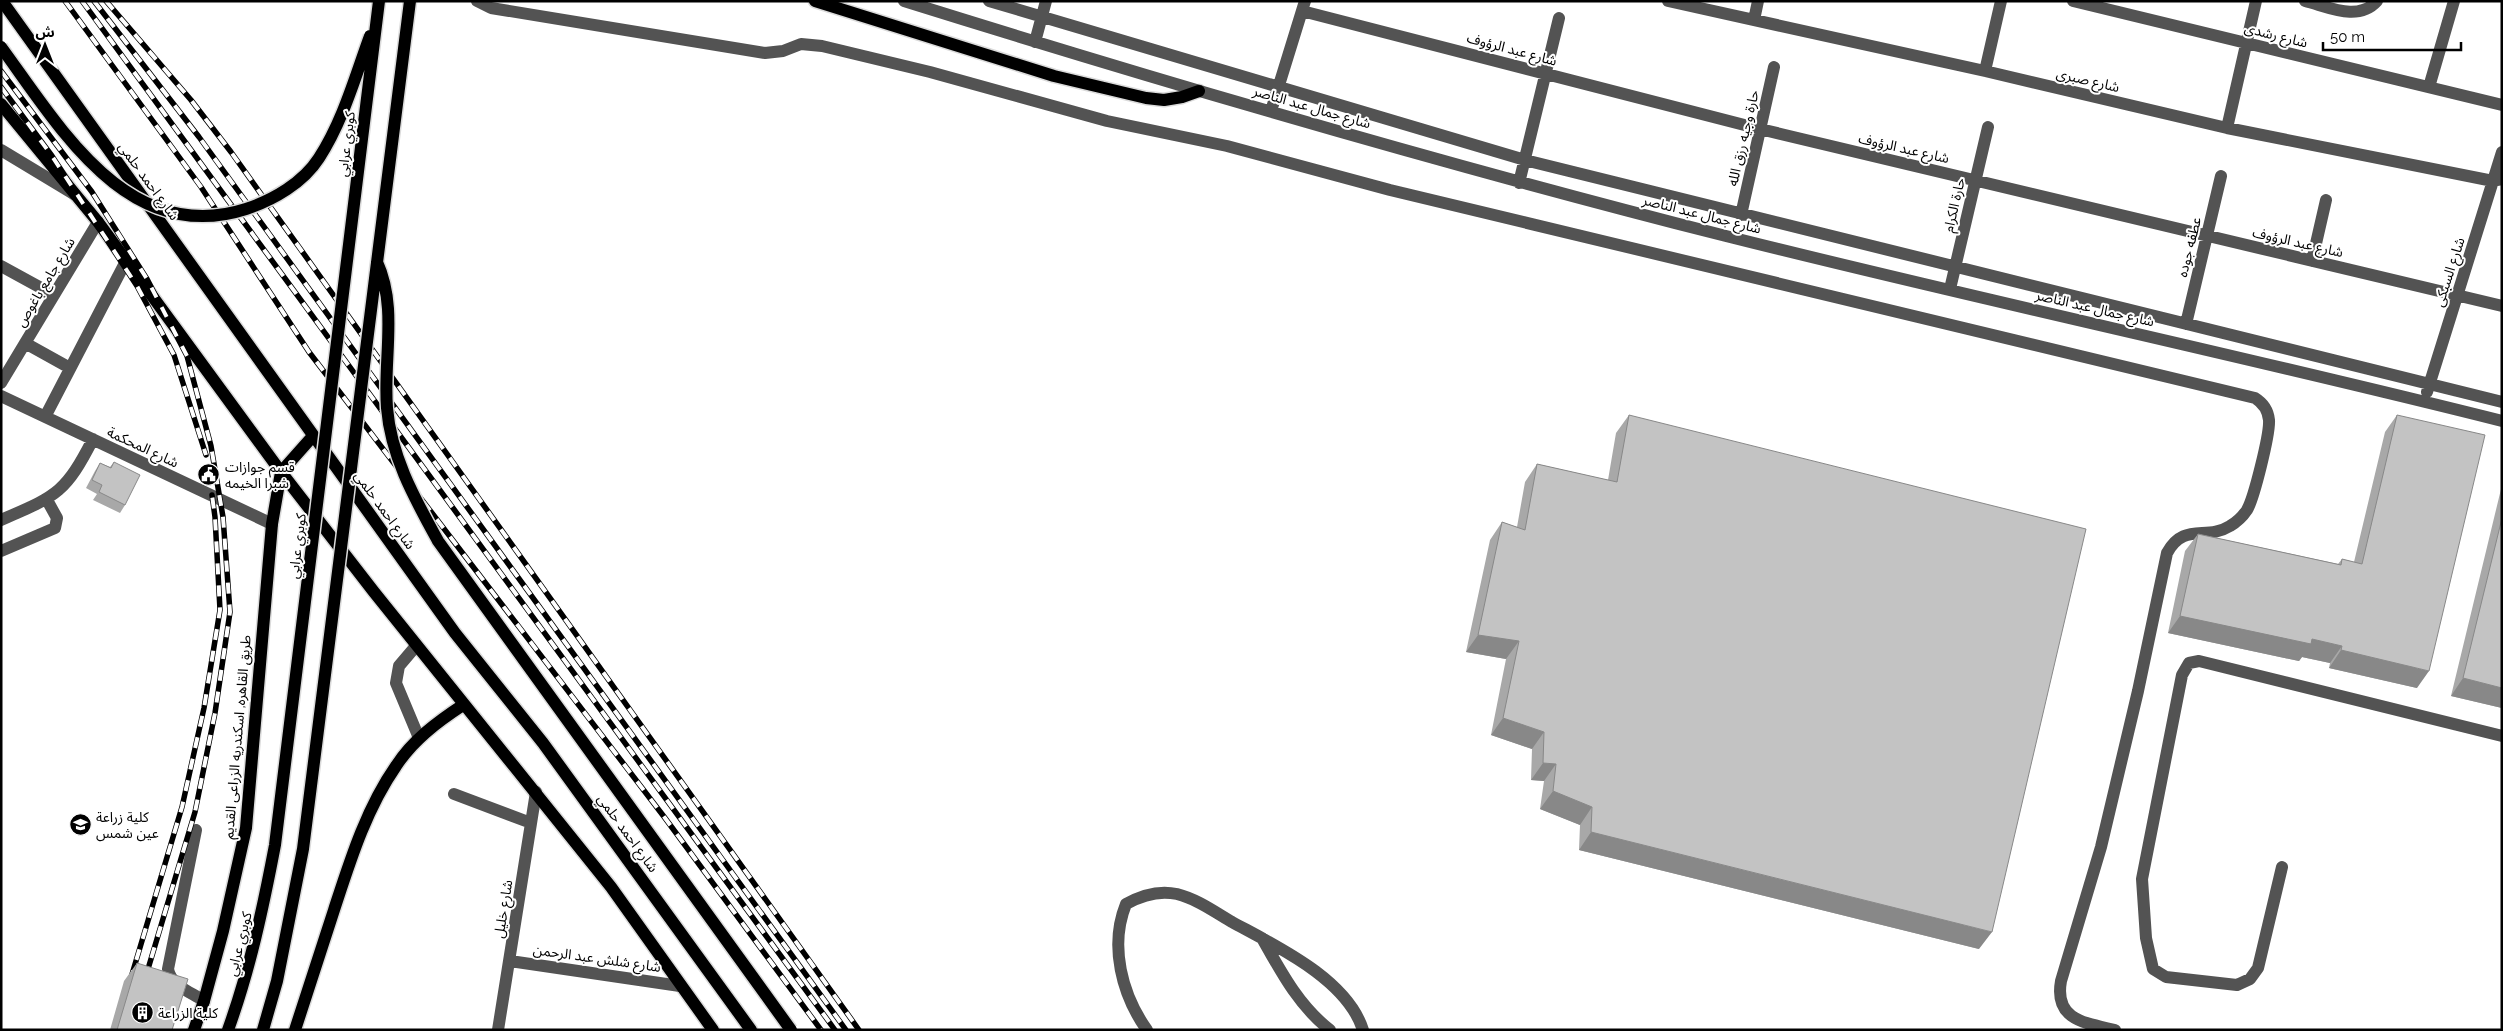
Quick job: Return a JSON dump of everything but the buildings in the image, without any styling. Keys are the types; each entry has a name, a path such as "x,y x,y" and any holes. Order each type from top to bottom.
{"main road":[{"name":"شارع احمد حلمي","path":"2,1 455,633 543,743 751,1030"},
{"name":"كوبري عرابي","path":"228,1030 242,993 261,922 275,845 379,1"},
{"path":"263,1030 278,981 303,849 410,1"},
{"path":"815,1 1054,76 1146,98 1164,100 1182,97 1198,90"},
{"path":"1,47 56,123 105,177 133,197 164,210 198,216 224,214 265,202 294,184 318,160 335,131 377,15"},
{"path":"1,104 80,198 281,472 416,646 611,887 712,1030"},
{"path":"376,262 387,289 389,305 386,375 387,409 393,446 420,508 438,541 791,1030"},
{"path":"281,472 313,436"},
{"name":"طريق القاهره, اسكندريه الزراعى القديم","path":"194,1030 223,931 246,828 272,524 281,472"},
{"path":"295,1030 347,871 369,814 396,764 419,738 438,721 463,705"}],"street":[{"path":"476,1 491,8 765,53 783,51 801,44 822,46 930,72 1108,121 1227,146 1390,190 2255,398 2265,408 2269,426 2252,498 2247,509 2229,527 2217,532 2186,534 2178,538 2167,553 2138,691 2101,846 2060,981 2060,997 2067,1012 2081,1022 2115,1030"},
{"name":"شارع جمال عبد الناصر","path":"904,1 1035,42 1519,183 1731,238 2502,421"},
{"name":"شارع جمال عبد الناصر","path":"989,1 1525,160 2502,402"},
{"path":"1035,42 1046,1"},
{"name":"شارع صبرى","path":"1668,1 1985,71 2227,128 2497,180"},
{"path":"1754,20 1758,1"},
{"path":"1985,71 2001,1"},
{"name":"شارع رشدى","path":"2073,1 2502,105"},
{"path":"2227,128 2256,1"},
{"path":"2305,1 2359,13 2373,5"},
{"path":"2429,88 2454,1"},
{"path":"1271,111 1304,6"},
{"name":"شارع عبد الرؤوف","path":"1304,6 1546,74 1760,129 2502,306"},
{"path":"1519,183 1559,18"},
{"name":"حارة وجيه رزق الله","path":"1741,215 1774,67"},
{"name":"حارة الكرام","path":"1950,289 1988,127"},
{"path":"1,150 80,198"},
{"name":"شارع السبكى","path":"2424,402 2457,295 2497,180 2502,152"},
{"name":"عطفه جوده","path":"2186,324 2221,176"},
{"path":"2312,261 2326,200"},
{"name":"شارع جامع باغوص","path":"1,383 98,222"},
{"path":"44,417 126,261"},
{"path":"1,266 54,295"},
{"path":"25,344 70,368"},
{"name":"شارع المحكمة","path":"1,396 272,524"},
{"path":"1,520 47,500 71,478 93,439"},
{"path":"1,551 55,528 57,518 47,500"},
{"path":"416,646 399,666 396,683 419,738"},
{"path":"2282,867 2258,968 2250,978 2237,985 2166,977 2153,969 2145,931 2142,879 2182,675 2189,664 2199,661 2502,736"},
{"name":"شارع خليل","path":"498,1030 536,792"},
{"path":"454,794 531,823"},
{"path":"196,830 168,969 170,977 175,983 204,1001"},
{"path":"1147,1030 1134,1009 1122,975 1118,937 1121,917 1126,904 1151,894 1176,894 1188,897 1299,959 1328,981 1360,1021 1363,1030"},
{"path":"1262,938 1297,996 1315,1018 1330,1030"},
{"name":"شارع شلش عبد الرحمن","path":"510,961 680,986"}],"railway":[{"path":"65,1 201,187 309,352 665,818 821,1030"},
{"path":"82,1 835,1030"},
{"path":"94,1 199,137 846,1030"},
{"path":"106,1 191,100 231,152 859,1030"},
{"path":"1,71 92,192 147,279 187,356 211,446 223,517 230,612 215,713 195,812 145,979"},
{"path":"1,87 52,156 137,286 174,355 206,455"},
{"path":"130,981 182,807 204,708 220,610 212,495"}],"place":[{"name":"قسم جوازات شبرا الخيمه","path":"209,475"},
{"name":"كلية زراعة عين شمس","path":"80,825"},
{"name":"كلية الزراعة","path":"142,1013"}]}
